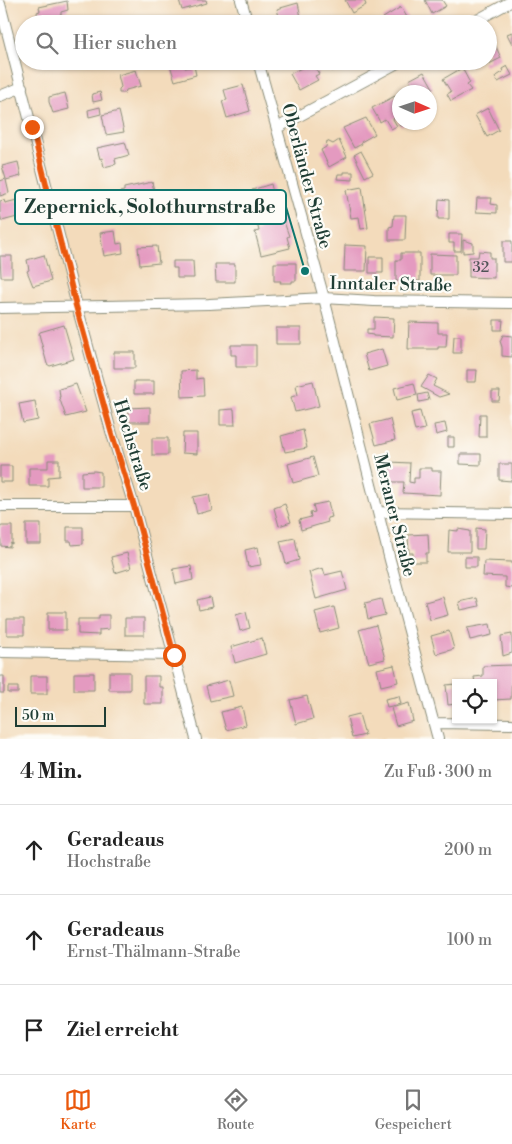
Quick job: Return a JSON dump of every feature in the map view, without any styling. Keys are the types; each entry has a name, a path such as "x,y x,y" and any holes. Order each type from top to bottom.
{"street":[{"path":"241,0 245,15"},
{"path":"486,15 512,1"},
{"name":"Hochstraße","path":"0,4 15,61"},
{"name":"Hochstraße","path":"17,70 76,306 134,506 196,739"},
{"name":"Oberländer Straße","path":"260,70 324,298"},
{"path":"276,128 384,70"},
{"path":"0,96 22,87"},
{"name":"Inntaler Straße","path":"0,308 209,304 324,298 374,301 512,303"},
{"name":"Meraner Straße","path":"324,298 438,739"},
{"path":"0,506 134,506"},
{"path":"378,512 512,514"},
{"path":"0,652 174,655"},
{"path":"434,723 512,724"}],"building":[{"path":"179,0 206,0 207,3 182,10"},
{"path":"345,0 364,0 366,5 352,13"},
{"path":"425,0 442,0 446,6 432,14"},
{"path":"67,1 68,10 61,12 61,15 38,15 37,12 40,11 39,7"},
{"path":"298,3 301,15 279,15 277,9"},
{"path":"401,7 406,15 388,15"},
{"path":"512,32 512,44 507,34"},
{"path":"497,49 501,58 497,60"},
{"path":"507,66 512,75 498,82 495,77 503,72 502,69"},
{"path":"136,70 141,86 126,90 125,93 119,93 121,87 118,75"},
{"path":"172,70 195,70 196,75 175,81"},
{"path":"297,70 317,70 319,74 315,76 318,80 299,90 290,74"},
{"path":"459,70 463,70 470,83 467,85 471,90 451,101 447,94 451,92 443,79"},
{"path":"424,72 431,85 412,85 409,80"},
{"path":"243,85 250,111 227,118 222,101 227,100 224,90"},
{"path":"100,92 102,100 93,102 92,94"},
{"path":"65,93 69,109 53,113 49,97"},
{"path":"392,98 392,128 385,119 380,122 372,108"},
{"path":"100,107 101,114 89,117 88,110"},
{"path":"488,108 499,130 487,137 475,115"},
{"path":"119,111 124,132 106,135 102,115"},
{"path":"366,118 375,134 354,148 343,128"},
{"path":"339,140 347,157 329,167 321,150 326,147 327,141 333,144"},
{"path":"125,142 129,155 115,159 116,164 104,167 97,148"},
{"path":"361,151 373,173 365,177 354,155"},
{"path":"18,162 21,176 6,180 9,193 0,196 0,181 6,179 2,166"},
{"path":"344,172 353,172 353,180 337,179 338,174 344,174"},
{"path":"152,182 154,191 143,193 144,197 137,199 138,201 127,204 126,199 122,200 120,192 124,191 124,188"},
{"path":"271,184 275,201 256,206 252,190"},
{"path":"362,187 368,228 361,229 359,217 351,218 346,190"},
{"path":"477,198 492,198 491,204 497,205 497,213 476,212"},
{"path":"439,199 449,200 449,219 438,219"},
{"path":"4,200 5,203 17,200 21,216 2,221 0,201"},
{"path":"274,213 275,217 282,216 289,236 287,237 290,248 261,255 255,232 259,231 257,223 262,221 261,217"},
{"path":"394,215 406,215 405,240 389,240 389,227 393,226"},
{"path":"115,231 117,244 122,243 123,253 104,256 100,233"},
{"path":"449,234 462,234 461,251 454,251 454,243 449,243"},
{"path":"463,240 473,243 473,252 463,253"},
{"path":"503,241 512,241 512,262 503,262"},
{"path":"345,245 367,246 366,271 344,271"},
{"path":"157,246 159,263 140,265 138,247"},
{"path":"479,251 490,252 490,258 494,258 494,278 469,277 469,257 478,257"},
{"path":"401,253 420,253 420,281 396,281 396,260 401,260"},
{"path":"430,254 456,255 456,275 430,275"},
{"path":"44,255 51,281 33,286 27,271 29,270 27,260"},
{"path":"0,256 12,256 12,277 1,277"},
{"path":"369,257 383,257 383,273 369,273"},
{"path":"173,261 193,261 194,278 177,278 177,268 173,268"},
{"path":"274,263 296,263 296,281 280,283 281,281 274,281"},
{"path":"215,264 235,264 235,282 216,282"},
{"path":"374,317 394,318 393,337 367,334 367,329 374,329"},
{"path":"494,320 503,320 502,330 494,330"},
{"path":"409,322 438,323 438,333 447,333 446,347 438,347 438,349 408,349"},
{"path":"64,325 74,359 50,366 47,364 39,334 40,332"},
{"path":"276,328 301,328 301,344 276,344"},
{"path":"503,335 512,336 512,357 502,356 500,341"},
{"path":"454,336 461,336 461,353 453,353"},
{"path":"231,345 256,345 256,367 236,367 236,355 231,355"},
{"path":"382,349 387,366 369,371 364,354"},
{"path":"114,352 135,352 135,368 114,368"},
{"path":"196,370 196,379 203,378 204,396 182,397 181,371"},
{"path":"467,370 477,370 476,382 467,382"},
{"path":"429,375 437,379 433,386 449,394 439,397 421,387"},
{"path":"134,381 154,381 154,394 134,394"},
{"path":"313,381 319,406 295,412 291,397 298,395 296,385"},
{"path":"414,383 417,395 397,400 394,388"},
{"path":"76,384 86,412 66,417 59,397 59,389"},
{"path":"492,391 500,391 499,401 492,401"},
{"path":"427,393 429,400 419,402 418,395"},
{"path":"35,401 38,420 23,423 19,404"},
{"path":"150,407 150,422 128,422 128,408"},
{"path":"234,409 235,425 220,425 220,410"},
{"path":"420,411 425,429 415,431 411,413"},
{"path":"480,414 486,414 486,437 479,437"},
{"path":"390,419 395,440 376,445 370,424"},
{"path":"445,423 447,432 436,435 434,425"},
{"path":"303,430 307,448 285,452 281,436"},
{"path":"183,433 197,433 197,454 182,453"},
{"path":"448,437 454,437 454,447 448,447"},
{"path":"152,438 168,438 168,455 152,455"},
{"path":"460,454 481,454 481,465 460,464"},
{"path":"313,457 318,476 293,483 288,464"},
{"path":"48,460 59,460 59,476 48,477 48,486 29,486 29,468 48,468"},
{"path":"390,462 410,463 409,482 414,483 414,478 419,478 419,468 432,468 432,471 441,471 440,495 403,493 404,482 389,482"},
{"path":"499,464 512,464 512,481 499,480"},
{"path":"0,466 12,466 12,482 0,482"},
{"path":"82,472 101,472 101,487 82,487"},
{"path":"209,494 212,510 197,514 193,497"},
{"path":"328,502 332,517 327,518 328,522 301,530 299,520 311,517 310,513 315,512 313,505"},
{"path":"285,504 291,522 279,526 274,508"},
{"path":"26,524 41,524 41,544 26,544"},
{"path":"12,526 12,544 10,543 10,547 1,546 0,527"},
{"path":"67,527 83,527 83,544 72,545 71,541 67,541"},
{"path":"476,528 485,529 484,549 476,549"},
{"path":"458,529 470,531 470,552 448,552 449,530 458,531"},
{"path":"428,534 429,553 426,553 426,562 413,562 413,553 409,553 408,535"},
{"path":"295,538 299,560 286,564 280,541"},
{"path":"258,547 261,565 248,567 245,550"},
{"path":"127,553 131,568 115,573 111,557"},
{"path":"465,557 477,557 477,567 465,567"},
{"path":"484,561 512,562 512,588 505,587 505,577 483,576"},
{"path":"191,566 193,580 176,584 173,569"},
{"path":"323,568 325,575 342,571 347,590 316,599 309,572"},
{"path":"210,597 212,607 199,610 197,600"},
{"path":"443,597 448,615 430,620 425,602"},
{"path":"477,598 479,606 461,610 459,602"},
{"path":"381,599 385,615 368,619 365,603"},
{"path":"334,607 339,628 320,633 315,612"},
{"path":"48,612 66,612 66,630 48,630"},
{"path":"246,612 250,628 240,631 236,615"},
{"path":"99,615 109,615 109,629 99,630 99,635 78,634 78,619 99,619"},
{"path":"125,618 144,618 144,635 125,635"},
{"path":"7,619 24,619 24,635 7,635"},
{"path":"490,624 492,635 470,640 467,628"},
{"path":"376,625 385,659 369,663 359,630"},
{"path":"449,631 454,649 436,654 431,636"},
{"path":"512,634 512,653 503,656 501,636"},
{"path":"262,638 266,654 235,663 231,647"},
{"path":"394,665 398,682 381,686 377,669"},
{"path":"512,665 511,699 497,700 497,679 474,679 474,677 483,676 483,666"},
{"path":"109,672 130,672 130,690 109,690"},
{"path":"74,673 94,673 94,690 74,690"},
{"path":"0,676 4,676 4,693 0,693"},
{"path":"30,676 47,676 47,694 30,694"},
{"path":"144,676 159,676 159,687 163,687 163,704 144,704"},
{"path":"229,680 233,696 210,701 206,686"},
{"path":"452,684 452,704 448,705 446,685"},
{"path":"8,687 18,687 18,693 8,693"},
{"path":"307,696 313,719 296,724 290,700"},
{"path":"399,696 401,704 387,707 385,699"},
{"path":"409,703 413,721 396,726 391,708"},
{"path":"242,707 246,725 226,730 221,712"},
{"path":"359,714 365,735 352,738 347,717"}],"place":[{"name":"Zepernick, Solothurnstraße","path":"305,271"}],"route":[{"path":"32,127 76,306 134,506 174,655"}]}
